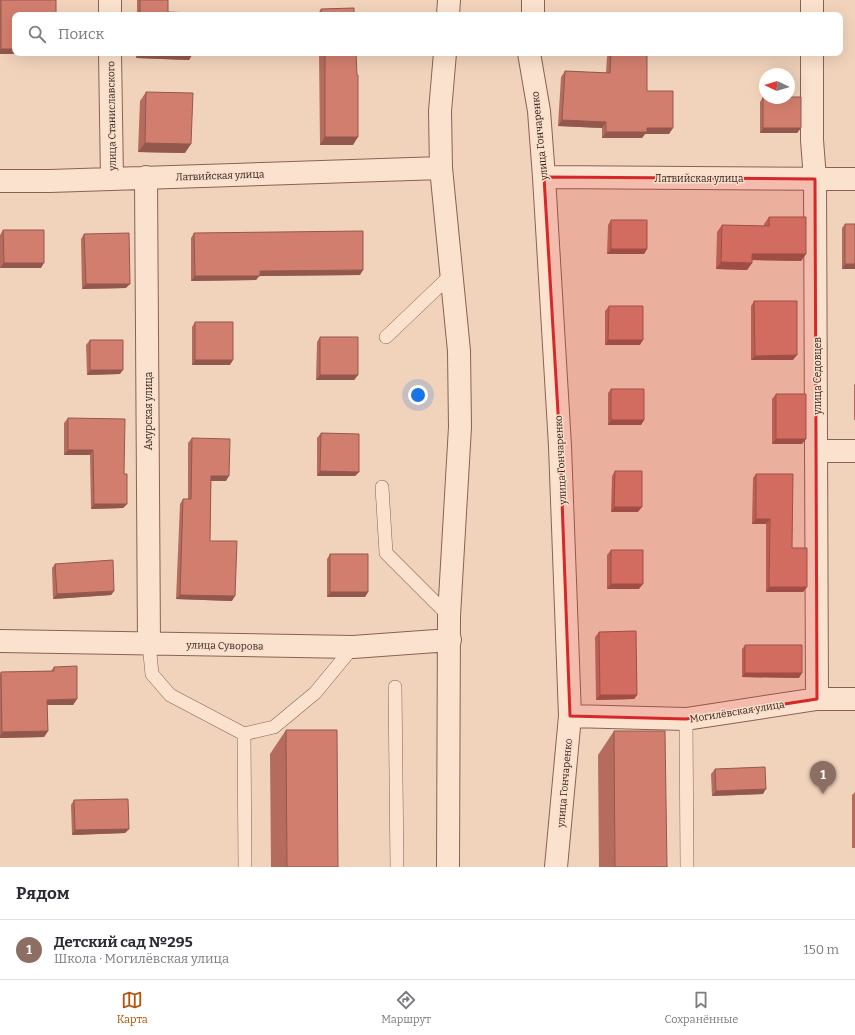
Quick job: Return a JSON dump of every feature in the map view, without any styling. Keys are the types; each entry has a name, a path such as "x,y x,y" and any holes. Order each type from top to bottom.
{"street":[{"path":"110,0 110,12"},
{"path":"448,12 449,0"},
{"path":"533,0 533,12"},
{"path":"812,0 812,12"},
{"name":"улица Станиславского","path":"110,56 112,179"},
{"path":"445,56 440,111 441,168 450,276 459,351 460,427 449,616 448,867"},
{"name":"улица Гончаренко","path":"530,56 539,111 544,177 560,446 570,716 556,867"},
{"name":"улица Седовцев","path":"812,56 812,140 815,179 818,451 817,699"},
{"name":"Латвийская улица","path":"0,181 112,179 441,168"},
{"name":"Амурская улица","path":"146,177 149,644"},
{"name":"Латвийская улица","path":"544,177 855,179"},
{"path":"818,451 855,451"},
{"name":"улица Суворова","path":"0,641 353,647 450,640"},
{"name":"Могилёвская улица","path":"570,716 686,719 817,699 855,699"}],"lane":[{"path":"386,338 450,276"},
{"path":"382,487 386,553 449,616"},
{"path":"149,644 152,674 170,695 244,734 274,727 315,694 353,647"},
{"path":"395,687 397,867"},
{"path":"686,719 687,867"},
{"path":"244,734 245,867"}],"highlighted area":[{"path":"544,177 815,179 817,699 686,719 570,716 560,446"}],"building":[{"path":"1,0 56,0 56,12 12,12 12,49 1,49"},
{"path":"140,0 168,0 168,12 140,12"},
{"path":"354,8 354,12 321,12 321,9"},
{"path":"325,56 356,56 358,75 358,137 325,137"},
{"path":"611,56 647,56 647,91 673,91 673,128 647,128 647,132 606,132 606,122 562,120 565,71 610,73"},
{"path":"146,92 193,93 191,144 145,143"},
{"path":"795,97 801,97 801,128 763,128 763,104 795,104"},
{"path":"769,217 806,217 806,254 752,254 752,263 721,262 722,225 769,226"},
{"path":"611,220 647,220 647,249 611,249"},
{"path":"845,224 855,224 855,264 845,264"},
{"path":"3,230 44,230 44,263 4,263"},
{"path":"363,231 363,270 260,271 260,276 195,276 194,233"},
{"path":"129,233 130,284 86,284 84,234"},
{"path":"754,301 797,301 797,355 755,356"},
{"path":"609,306 643,306 643,340 608,340"},
{"path":"195,322 233,322 233,360 195,360"},
{"path":"320,337 358,337 358,375 320,375"},
{"path":"90,340 123,340 123,370 90,370"},
{"path":"611,389 644,389 644,420 611,420"},
{"path":"776,394 806,394 806,439 776,439"},
{"path":"68,418 125,419 124,474 127,474 127,504 94,504 93,450 68,450"},
{"path":"321,433 359,434 359,472 320,471"},
{"path":"192,438 230,439 229,476 211,476 210,541 237,541 235,596 180,595 183,499 191,499"},
{"path":"615,471 642,471 642,507 614,507"},
{"path":"756,474 793,474 792,548 807,548 807,587 769,587 770,519 756,519"},
{"path":"611,550 643,550 643,584 611,584"},
{"path":"330,554 368,554 368,592 330,592"},
{"path":"113,560 114,591 57,594 55,564"},
{"path":"636,631 637,695 600,695 599,632"},
{"path":"745,645 802,645 802,673 745,673"},
{"path":"77,666 77,699 47,700 48,731 2,732 1,672 54,671 54,667"},
{"path":"286,730 337,730 338,867 287,867"},
{"path":"614,731 665,731 667,867 615,867"},
{"path":"765,767 766,789 716,791 715,769"},
{"path":"128,799 129,829 75,830 74,800"}],"place":[{"name":"Детский сад №295","path":"823,794"}]}
